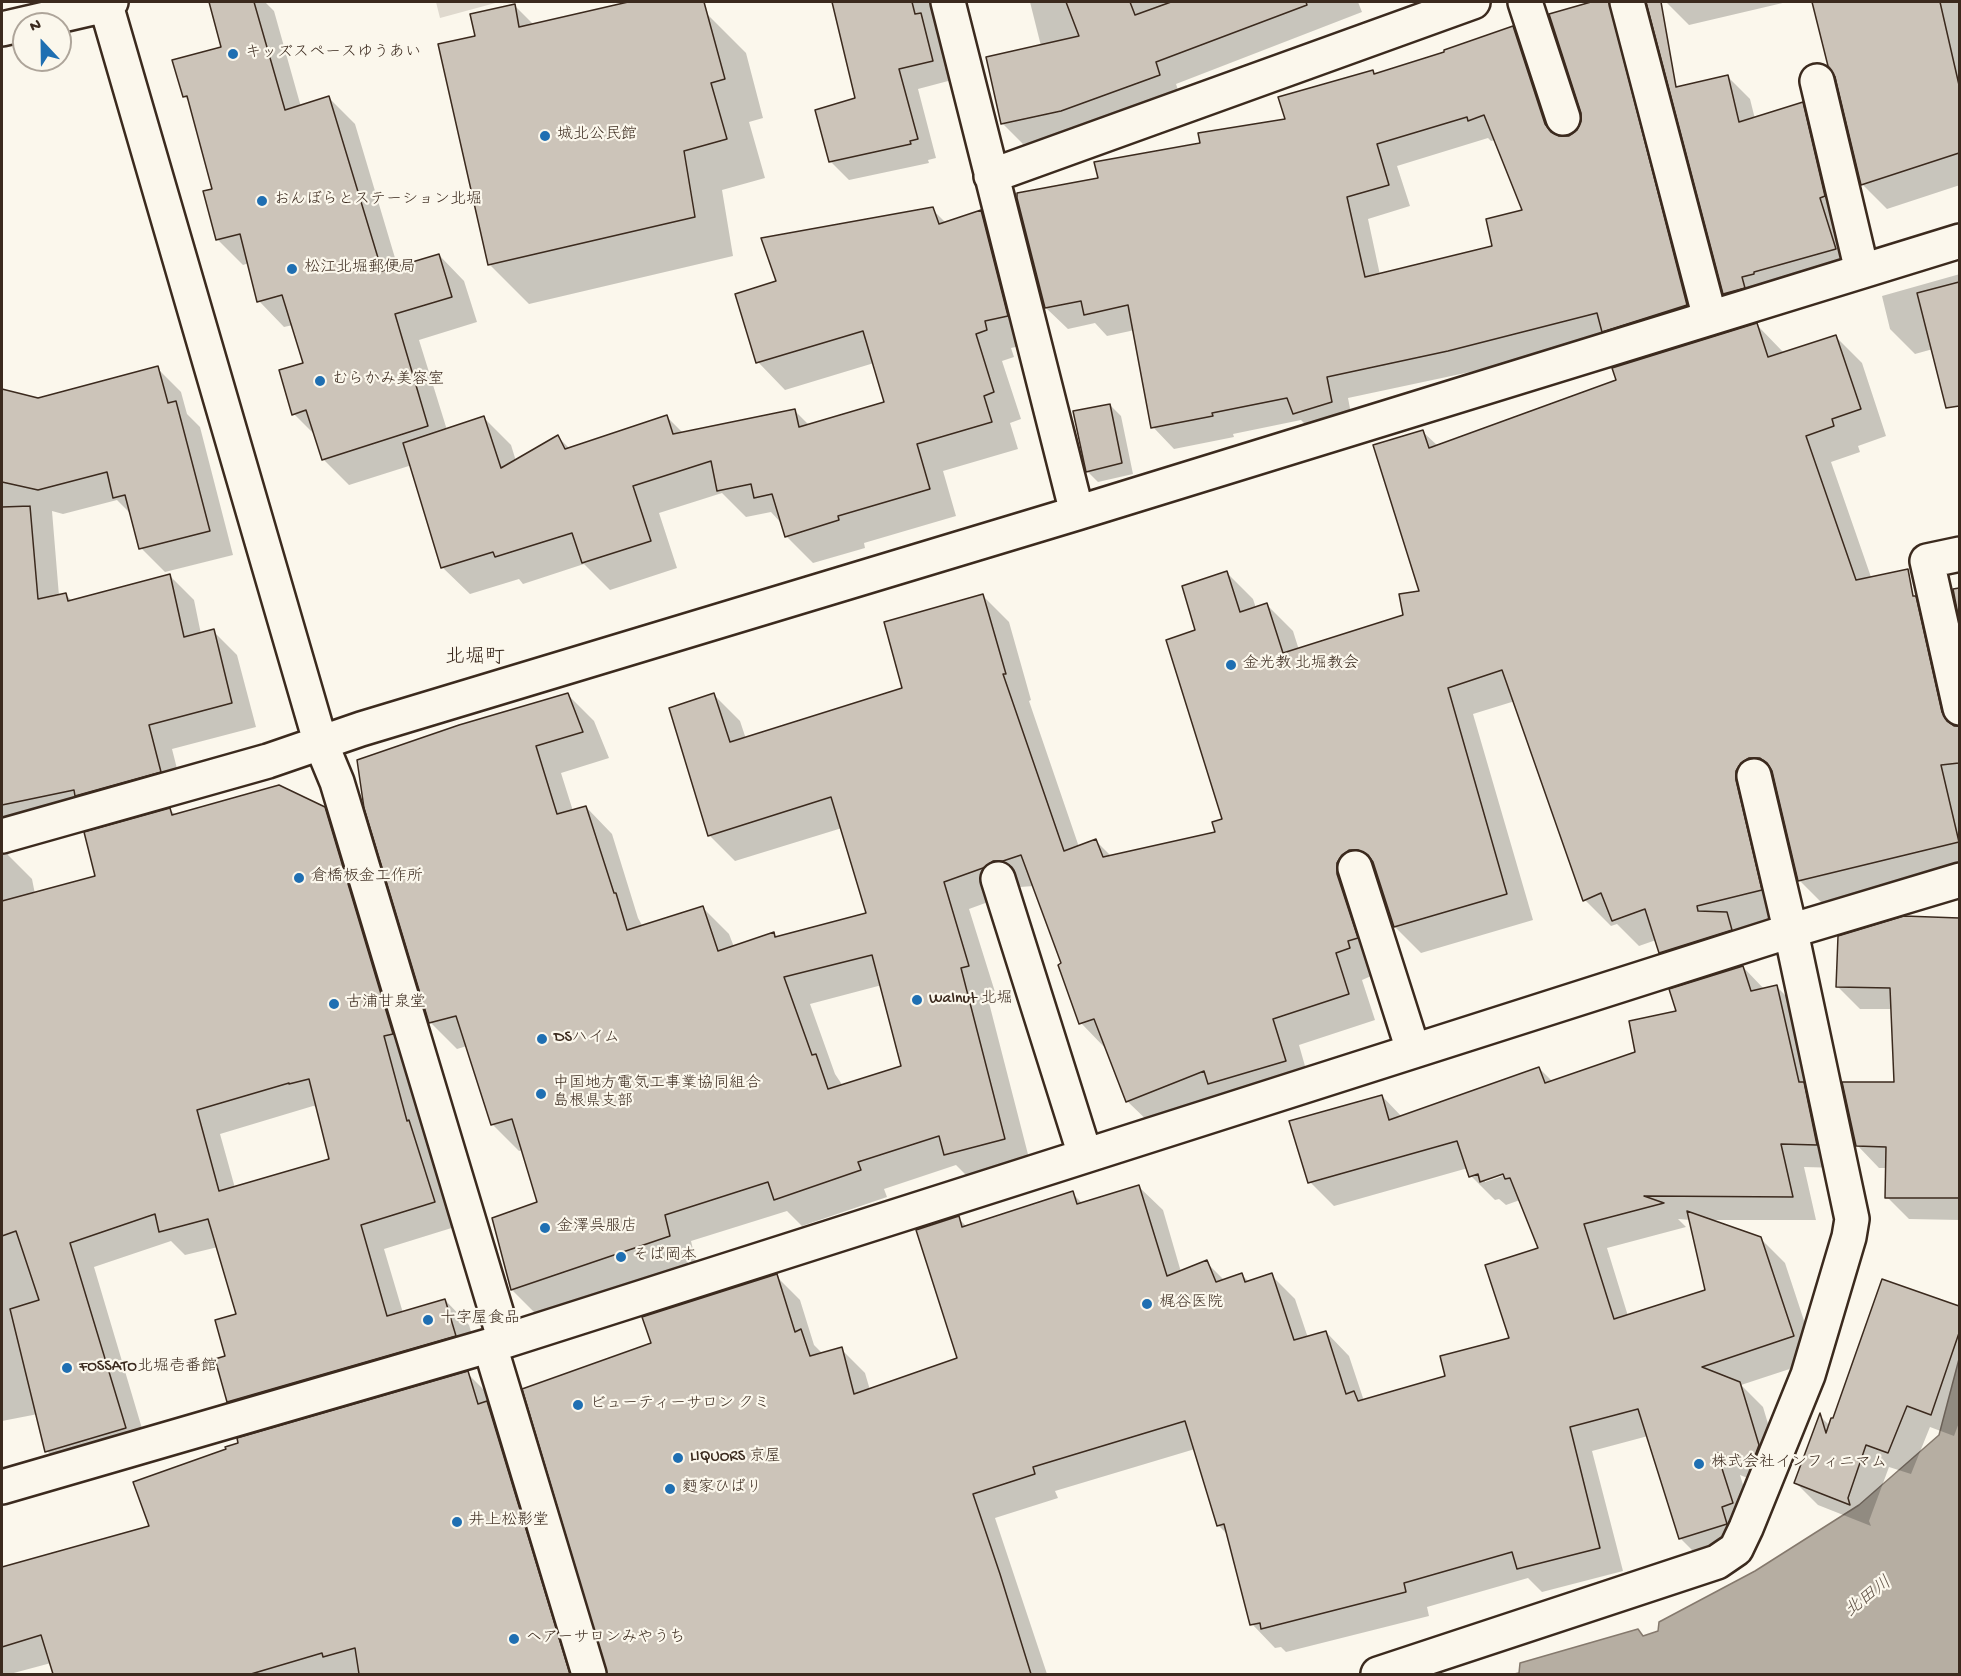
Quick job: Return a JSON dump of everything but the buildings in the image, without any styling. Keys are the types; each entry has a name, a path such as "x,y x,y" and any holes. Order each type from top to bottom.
{"street":[{"path":"948,2 1077,513"},
{"path":"992,176 1473,2"},
{"path":"1525,2 1563,118"},
{"path":"1627,2 1710,318"},
{"path":"2,29 108,3 320,741 337,783 498,1343 589,1674"},
{"path":"1817,81 1862,271"},
{"path":"2,836 267,761 320,741 1077,513 1959,242"},
{"path":"1959,554 1927,561 1959,708"},
{"path":"1378,1674 1717,1562 1736,1549 1746,1528 1808,1375 1849,1237 1852,1219 1754,776"},
{"path":"1355,868 1413,1050"},
{"path":"998,879 1085,1155"},
{"path":"2,1487 498,1343 1413,1050 1959,879"}],"shaded area":[{"path":"436,2 499,2 440,18"}],"water":[{"name":"北田川","path":"1959,1359 1959,1674 1514,1674 1519,1673 1520,1663 1638,1629 1643,1636 1658,1631 1659,1622 1755,1571 1859,1505 1939,1435"}],"place":[{"name":"キッズスペースゆうあい","path":"233,54"},
{"name":"城北公民館","path":"545,136"},
{"name":"おんぼらとステーション北堀","path":"262,201"},
{"name":"松江北堀郵便局","path":"292,269"},
{"name":"むらかみ美容室","path":"320,381"},
{"name":"金光教 北堀教会","path":"1231,665"},
{"name":"倉橋板金工作所","path":"299,878"},
{"name":"Walnut 北堀","path":"917,1000"},
{"name":"古浦甘泉堂","path":"334,1004"},
{"name":"DSハイム","path":"542,1039"},
{"name":"中国地方電気工事業協同組合 島根県支部","path":"541,1094"},
{"name":"金澤呉服店","path":"545,1228"},
{"name":"そば岡本","path":"621,1257"},
{"name":"梶谷医院","path":"1147,1304"},
{"name":"十字屋食品","path":"428,1320"},
{"name":"FOSSATO北堀壱番館","path":"67,1368"},
{"name":"ビューティーサロン クミ","path":"578,1405"},
{"name":"LIQUORS 京屋","path":"678,1458"},
{"name":"株式会社インフィニマム","path":"1699,1464"},
{"name":"麪家ひばり","path":"670,1489"},
{"name":"井上松影堂","path":"457,1522"},
{"name":"ヘアーサロンみやうち","path":"514,1639"}],"district":[{"name":"北堀町","path":"475,659"}]}
